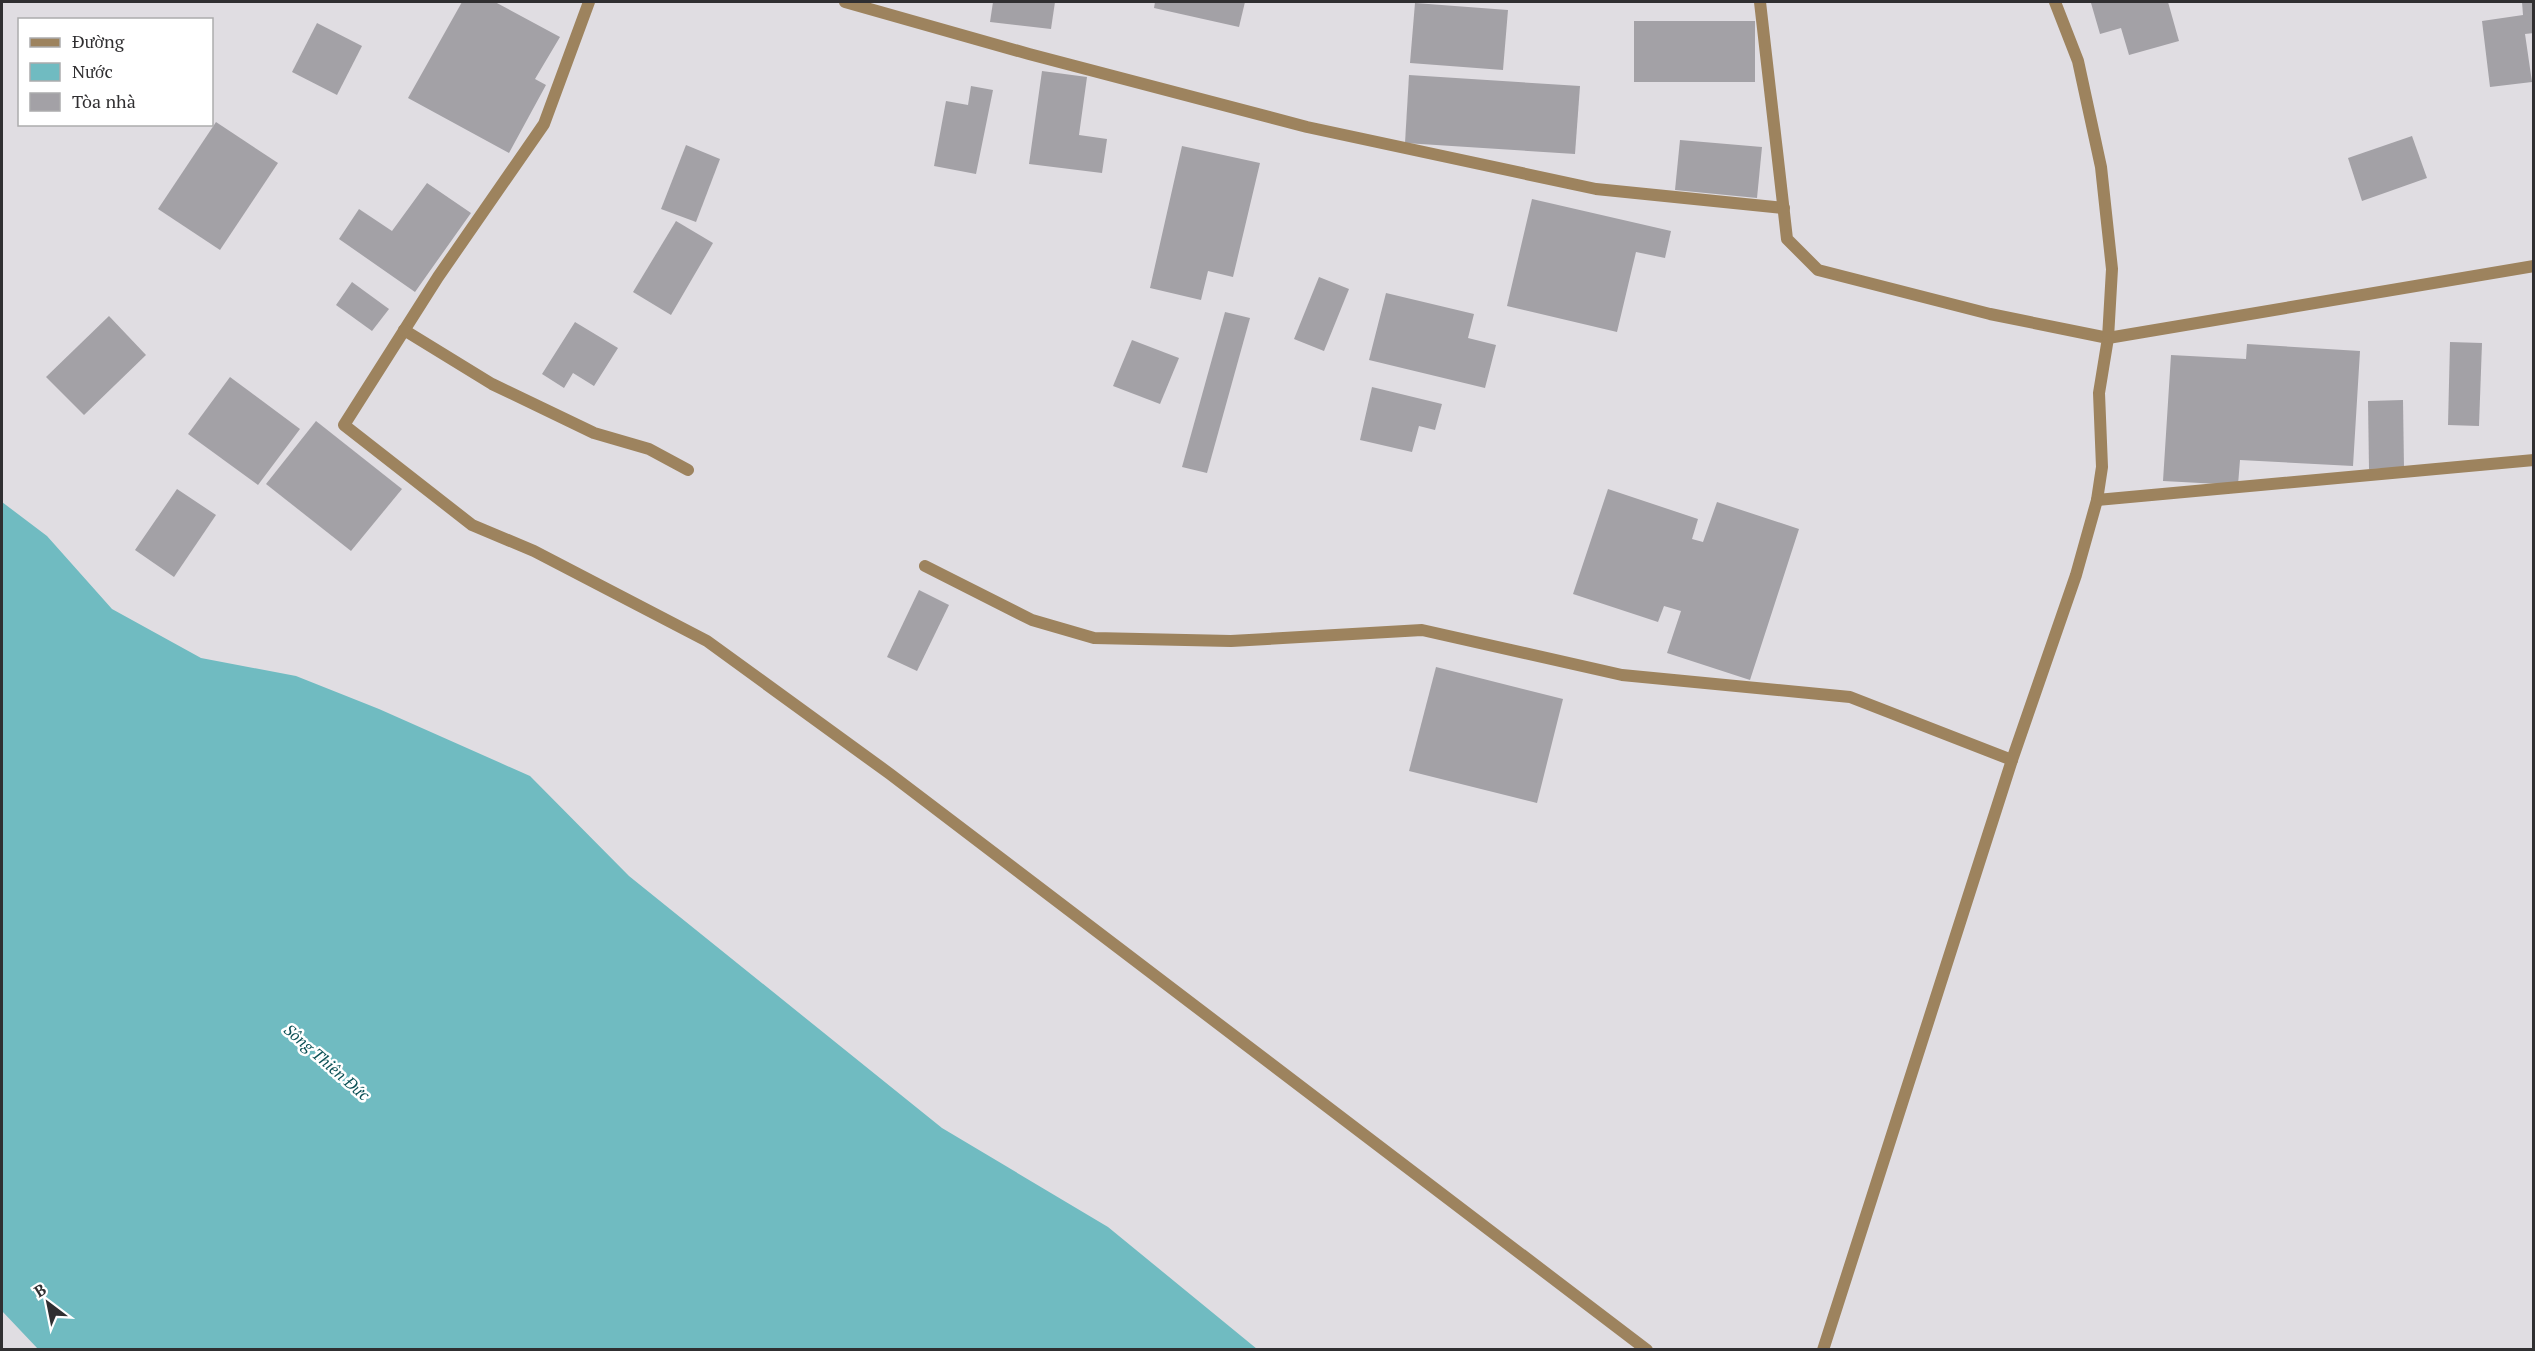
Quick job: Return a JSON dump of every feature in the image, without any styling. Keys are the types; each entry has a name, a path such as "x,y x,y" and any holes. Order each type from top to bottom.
{"street":[{"path":"590,2 544,124 438,277 344,424 472,525 534,551 707,641 890,774 1647,1350"},
{"path":"845,2 1029,54 1318,129 1596,189 1784,208"},
{"path":"1760,2 1787,239 1818,270 1990,314 2108,338 2534,266"},
{"path":"1824,1350 2012,760 2076,575 2097,500 2102,468 2099,393 2108,338 2112,269 2101,167 2078,61 2055,2"},
{"path":"404,330 492,384 594,433 650,449 688,470"},
{"path":"2097,500 2534,460"},
{"path":"925,566 1032,620 1094,638 1231,641 1422,630 1622,675 1850,697 2012,760"}],"water":[{"name":"Sông Thiên Đức","path":"2,502 47,536 112,609 201,658 296,676 379,709 530,776 629,876 942,1128 1108,1227 1257,1349 38,1349 2,1311"}],"building":[{"path":"462,2 495,2 560,37 535,79 546,85 509,153 408,98"},
{"path":"993,2 1055,2 1051,29 990,22"},
{"path":"1155,2 1245,2 1239,27 1154,8"},
{"path":"2168,2 2179,41 2129,55 2121,28 2100,34 2091,3"},
{"path":"2522,2 2534,2 2534,33 2525,34 2532,82 2490,87 2482,21 2523,15"},
{"path":"1415,3 1508,10 1503,70 1410,63"},
{"path":"1634,21 1755,21 1755,82 1634,82"},
{"path":"317,23 362,46 337,95 292,72"},
{"path":"1042,71 1087,77 1079,135 1107,139 1102,173 1029,164"},
{"path":"1409,75 1580,86 1575,154 1405,143"},
{"path":"971,86 993,90 976,174 934,166 946,101 968,105"},
{"path":"216,122 278,163 220,250 158,209"},
{"path":"2412,136 2427,178 2362,201 2348,158"},
{"path":"1680,140 1762,147 1757,198 1675,190"},
{"path":"686,145 720,159 696,222 661,209"},
{"path":"1182,146 1260,163 1233,277 1208,271 1201,300 1150,288"},
{"path":"427,183 471,213 415,292 339,239 359,209 392,231"},
{"path":"1532,199 1671,231 1665,258 1636,252 1617,332 1507,306"},
{"path":"676,221 713,243 671,315 633,292"},
{"path":"1319,277 1349,289 1324,351 1294,339"},
{"path":"352,282 389,309 372,331 336,305"},
{"path":"1386,293 1474,314 1468,338 1496,345 1485,388 1369,360"},
{"path":"1225,312 1250,318 1207,473 1182,467"},
{"path":"109,316 146,355 84,415 46,377"},
{"path":"575,322 618,348 594,386 573,373 564,388 542,374"},
{"path":"1132,340 1179,358 1160,404 1113,386"},
{"path":"2450,342 2482,343 2479,426 2448,425"},
{"path":"2247,344 2360,351 2353,466 2240,460 2238,485 2163,481 2171,355 2246,359"},
{"path":"230,377 300,429 258,485 188,434"},
{"path":"1372,387 1442,404 1435,430 1419,426 1412,452 1360,440"},
{"path":"2403,400 2404,468 2369,469 2368,401"},
{"path":"316,421 402,489 351,551 266,484"},
{"path":"177,489 216,515 174,577 135,550"},
{"path":"1608,489 1698,519 1692,539 1703,542 1717,502 1799,529 1750,680 1667,653 1681,611 1664,606 1658,622 1573,594"},
{"path":"919,590 949,605 917,671 887,657"},
{"path":"1436,667 1563,699 1537,803 1409,771"}]}
